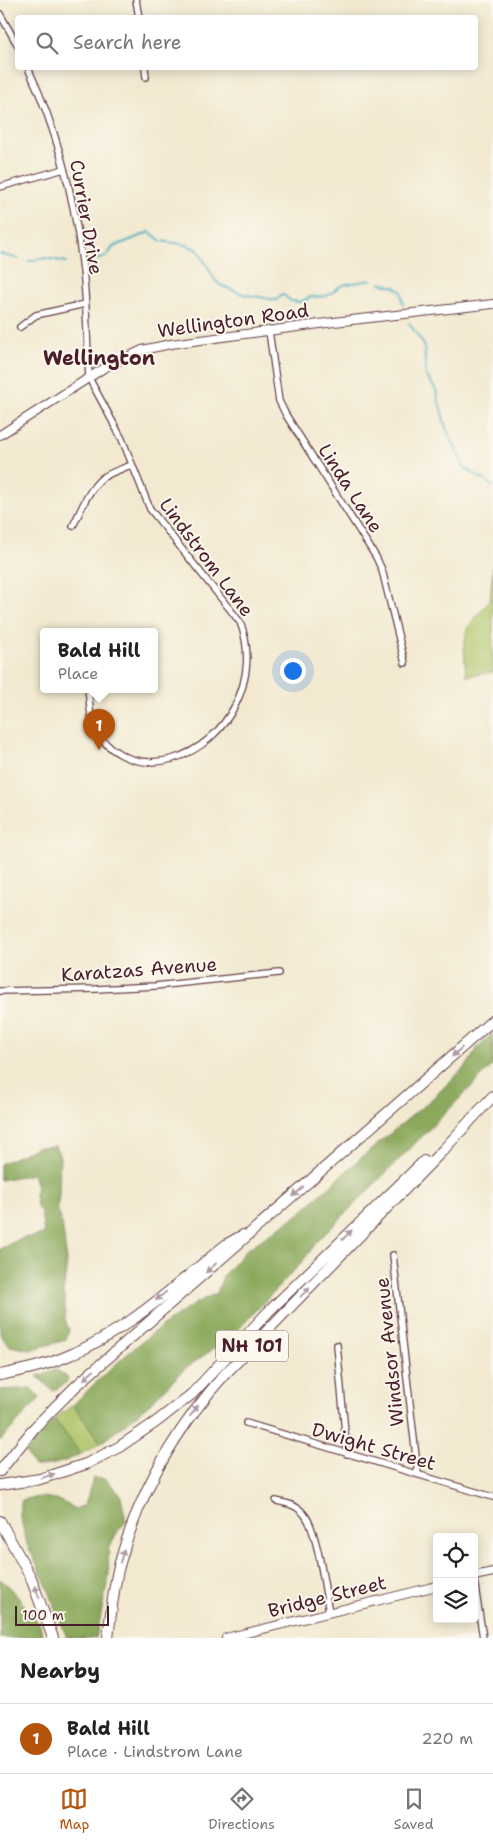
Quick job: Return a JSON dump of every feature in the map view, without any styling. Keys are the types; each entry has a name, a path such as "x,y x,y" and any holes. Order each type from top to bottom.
{"highway":[{"path":"0,1471 35,1427 76,1386 493,1020"},
{"name":"NH 101","path":"112,1636 115,1588 128,1538 143,1498 164,1457 196,1408 225,1374 446,1148 493,1096"},
{"path":"0,1485 40,1478 86,1464 119,1446 156,1422 192,1394 276,1305 396,1187 484,1106"},
{"path":"0,1375 29,1369 57,1360 110,1334 140,1313 227,1244 261,1224"},
{"path":"0,1521 31,1578 53,1638"}],"main road":[{"name":"Wellington Road","path":"0,435 124,357 150,348 269,331 493,304"},
{"path":"478,1575 493,1572"},
{"name":"Bridge Street","path":"226,1638 254,1635 329,1612 433,1587"}],"street":[{"path":"136,0 138,15"},
{"path":"0,14 15,41"},
{"name":"Currier Drive","path":"29,70 52,124 64,169 79,243 86,304 89,378"},
{"path":"145,70 146,77"},
{"path":"0,187 64,169"},
{"path":"20,327 36,315 86,304"},
{"name":"Linda Lane","path":"269,331 279,401 376,557 382,570 405,663"},
{"name":"Lindstrom Lane","path":"89,378 118,430 146,502 158,521 224,599 240,622 245,638 247,656 247,672 238,698 217,732 194,750 166,761 136,761 127,758 110,746 98,733 93,724 89,693"},
{"path":"73,526 94,487 102,478 131,465"},
{"name":"Karatzas Avenue","path":"0,991 155,986 279,973"},
{"name":"Windsor Avenue","path":"393,1256 418,1474"},
{"path":"337,1345 347,1454"},
{"name":"Dwight Street","path":"246,1423 493,1497"},
{"path":"276,1501 298,1508 308,1519 313,1534 329,1612"},
{"path":"478,1609 482,1638"}],"green space":[{"path":"493,568 493,672 466,676 464,648 467,628 490,600"},
{"path":"493,1033 493,1065 316,1243 302,1262 232,1336 186,1368 145,1408 101,1443 73,1405 104,1375 160,1327 217,1293 223,1276 246,1250 299,1214 361,1158 434,1097 468,1064 478,1047"},
{"path":"55,1146 60,1156 57,1207 63,1229 67,1262 63,1295 65,1299 65,1319 69,1330 66,1340 30,1350 10,1346 0,1335 0,1249 19,1239 44,1234 41,1212 37,1208 35,1194 37,1187 33,1174 0,1180 0,1164 38,1147"},
{"path":"57,1370 68,1378 66,1383 53,1391 37,1376"},
{"path":"31,1388 40,1398 0,1441 0,1390"},
{"path":"73,1405 101,1443 81,1454 54,1419"},
{"path":"54,1419 81,1454 58,1463 34,1466 26,1451"},
{"path":"93,1478 106,1479 121,1496 126,1521 108,1549 109,1576 96,1638 67,1638 49,1591 27,1544 19,1512 22,1500 37,1497 50,1498 75,1509 85,1505"},
{"path":"0,1579 10,1587 40,1625 43,1638 0,1638"}],"waterway":[{"path":"95,260 107,256 113,247 150,232 161,241 187,245 198,250 215,280 220,285 243,294 276,300 282,294 291,301 301,302 311,297 327,296 342,285 371,280"},
{"path":"0,254 19,259"},
{"path":"29,261 45,258 66,262"},
{"path":"380,283 395,287 401,291 403,304"},
{"path":"409,323 424,345 426,375 436,390 446,428 464,467 493,486"}],"place":[{"name":"Bald Hill","path":"99,750"}],"district":[{"name":"Wellington","path":"99,358"}]}
